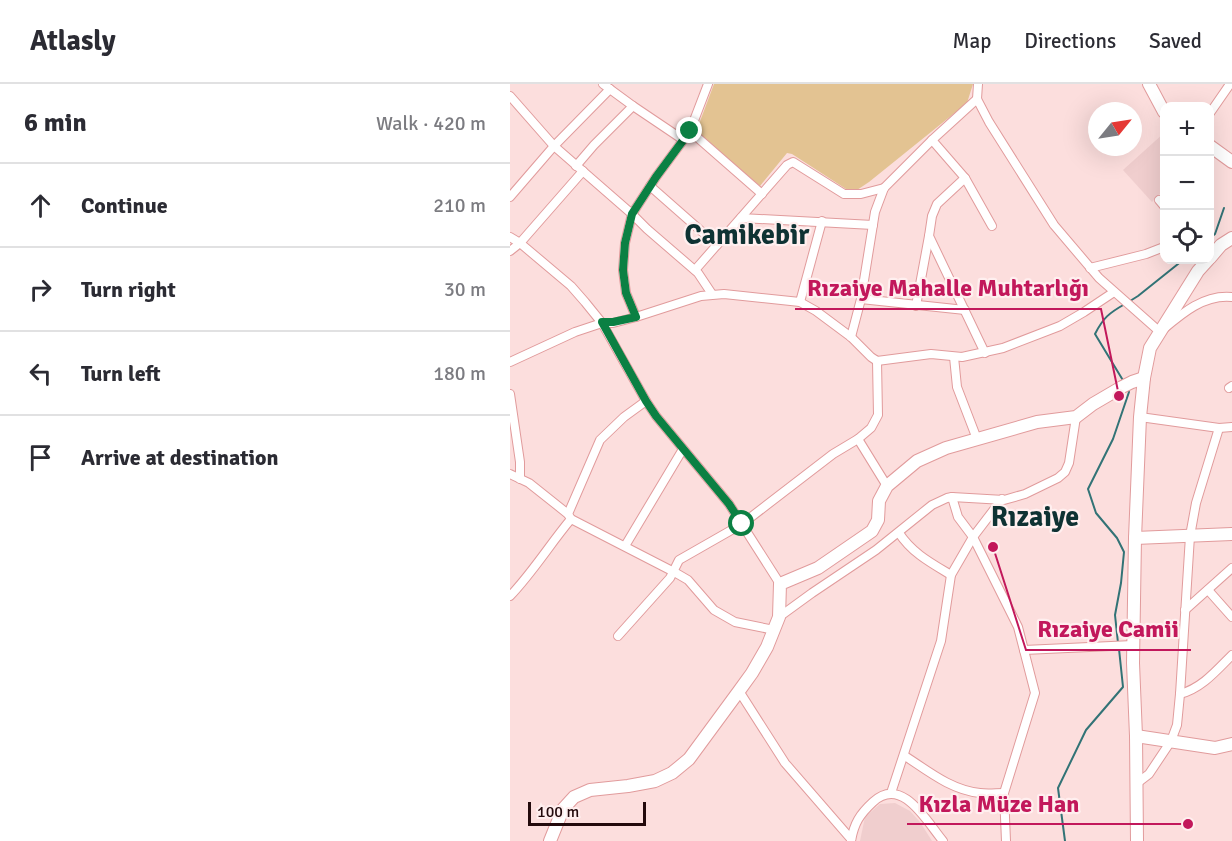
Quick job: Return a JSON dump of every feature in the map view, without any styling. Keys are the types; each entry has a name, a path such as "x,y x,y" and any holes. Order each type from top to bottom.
{"street":[{"path":"636,317 626,293 623,270 625,243 632,214 682,139 690,131 708,84"},
{"path":"978,84 977,99 989,122 1054,225 1099,278 1160,332"},
{"path":"1149,84 1160,105"},
{"path":"1214,106 1230,84"},
{"path":"510,197 606,87 682,139"},
{"path":"510,96 554,146 695,270 712,294"},
{"path":"851,337 861,299 875,212 884,188 977,99"},
{"path":"510,251 520,243 580,169 594,145 633,106"},
{"path":"690,131 762,194"},
{"path":"932,140 965,178 992,226"},
{"path":"1214,149 1232,159"},
{"path":"695,270 787,165 793,162 844,194 861,194 884,188"},
{"path":"916,306 932,216 938,204 965,178"},
{"path":"650,186 717,245"},
{"path":"741,218 873,225"},
{"path":"800,302 822,221"},
{"path":"929,236 985,353"},
{"path":"510,237 571,286 602,322 656,416 729,504 780,584 779,617 767,646 740,691 689,759 680,768 655,781 599,788 574,797 563,809 550,841"},
{"path":"1214,253 1232,238"},
{"path":"1090,268 1160,250"},
{"path":"780,584 818,568 872,531 878,520 879,501 888,486 917,461 946,448 1037,422 1076,417 1093,404 1132,382 1182,295 1204,264"},
{"path":"510,362 602,322 636,317 712,294 800,302 851,337 870,357 877,361 925,354 969,357 985,353 1060,326 1118,295"},
{"path":"1182,295 1193,307"},
{"path":"1160,332 1193,307 1205,301 1222,296 1232,297"},
{"path":"861,299 965,310"},
{"path":"954,357 957,387 977,439"},
{"path":"618,636 670,578 679,560 742,524 833,454 871,428 878,415 877,361"},
{"path":"1132,382 1140,417 1128,646 1136,736 1137,841"},
{"path":"510,394 520,462 520,478"},
{"path":"510,596 525,581 561,531 569,517 600,440 624,417 646,401"},
{"path":"779,617 812,592 876,550 932,505 952,497 1002,499 1025,494 1065,472 1069,464 1076,417"},
{"path":"1140,417 1219,428 1232,427"},
{"path":"1136,784 1149,774 1171,741 1177,725 1190,536 1196,503 1219,428"},
{"path":"858,439 888,486"},
{"path":"625,546 683,449"},
{"path":"510,474 529,483 569,517 688,580 714,610 735,622 774,630"},
{"path":"952,497 958,517 973,537 1018,627 1035,693 1004,793 1005,841"},
{"path":"891,793 940,641 951,575 973,537 1002,499"},
{"path":"898,533 918,555 951,575"},
{"path":"1135,538 1232,535"},
{"path":"1185,610 1232,568"},
{"path":"1208,590 1232,617"},
{"path":"1024,650 1128,646"},
{"path":"1180,694 1202,684 1232,655"},
{"path":"740,691 785,763 851,840"},
{"path":"1136,736 1215,748 1232,744"},
{"path":"904,756 941,780 958,787 981,794 1004,793"},
{"path":"851,840 854,826 860,816 879,796 891,793 909,801 926,818 943,841"}],"shaded area":[{"path":"714,84 973,84 967,103 857,190 846,189 787,153 760,186 698,134 699,124"},
{"path":"1160,137 1160,194 1152,202 1123,170 1139,156 1142,156 1142,153"},
{"path":"895,803 910,811 932,841 860,841 865,817 880,804"}],"waterway":[{"path":"1214,235 1224,208"},
{"path":"1130,301 1178,264"},
{"path":"1124,382 1095,334 1107,316 1125,304"},
{"path":"1118,643 1115,615 1124,552 1117,538 1096,513 1088,489 1113,439 1129,392 1128,389"},
{"path":"1065,841 1058,788 1086,730 1123,687 1119,649"}],"place":[{"name":"Rızaiye Mahalle Muhtarlığı","path":"1119,396"},
{"name":"Rızaiye Camii","path":"993,547"},
{"name":"Kızla Müze Han","path":"1188,824"}],"district":[{"name":"Camikebir","path":"747,235"},
{"name":"Rızaiye","path":"1035,517"}],"route":[{"path":"690,131 682,139 632,214 625,243 623,270 626,293 636,317 602,322 656,416 729,504 742,524"}]}
